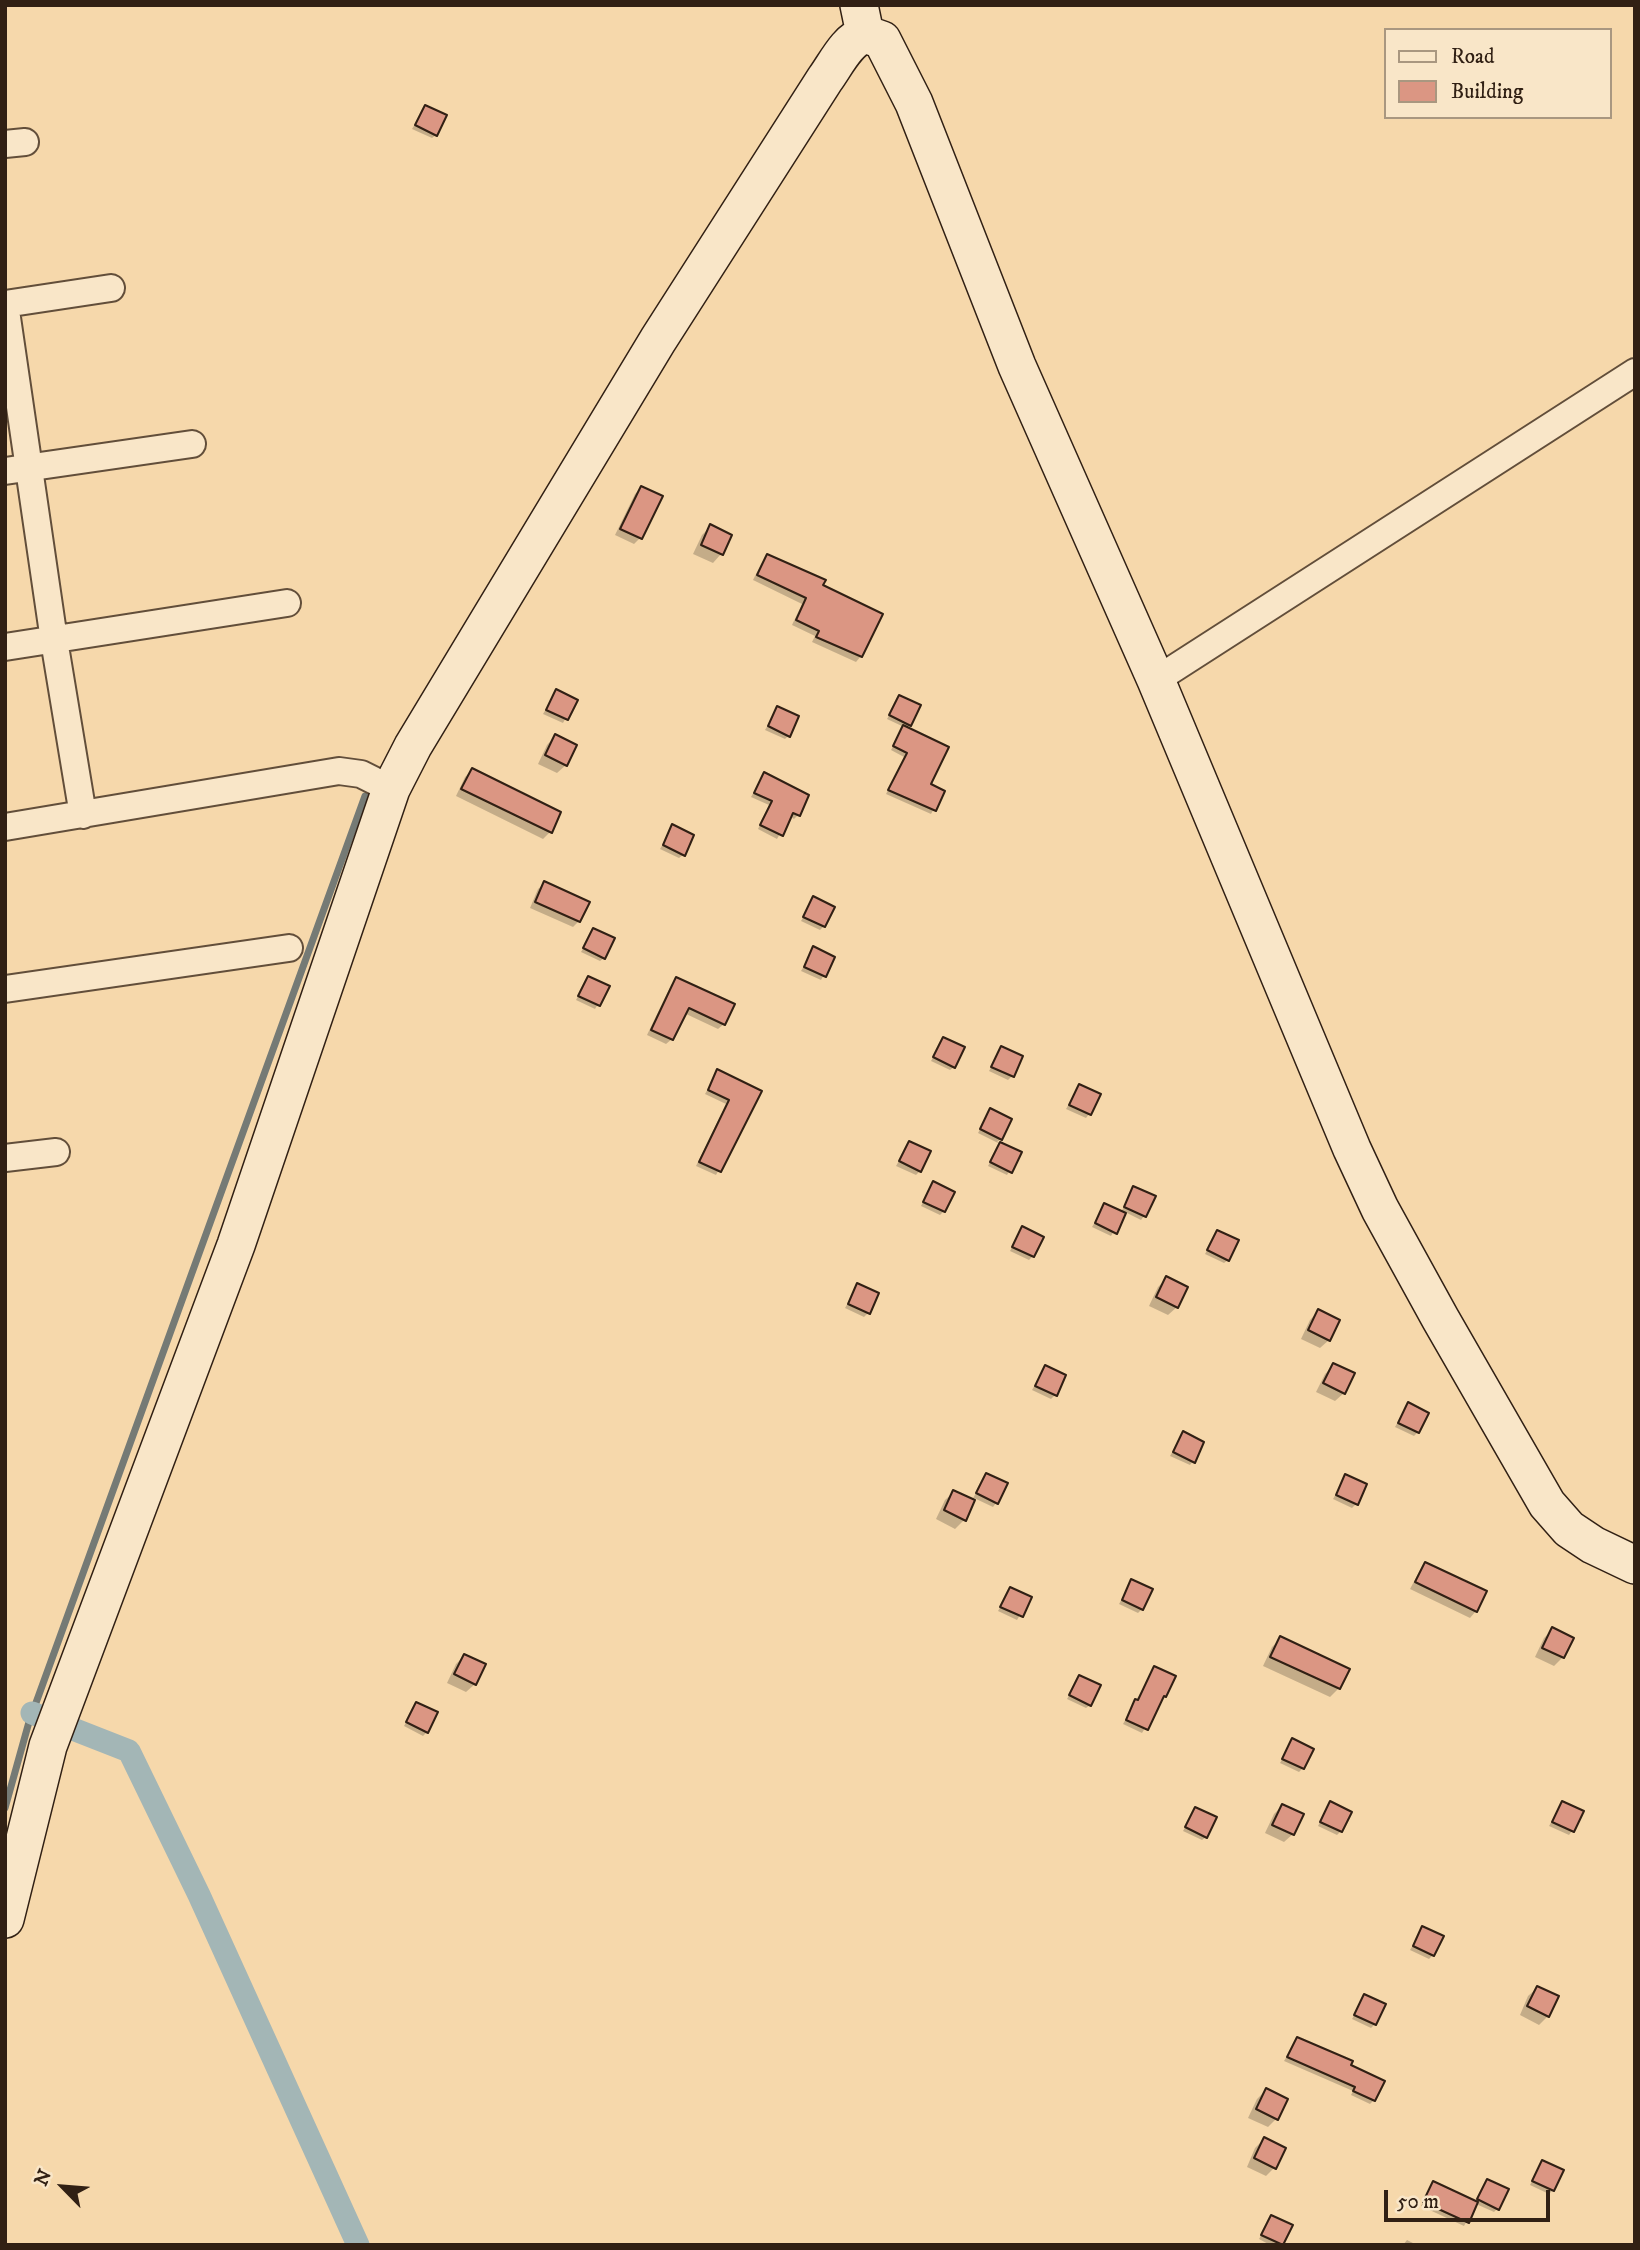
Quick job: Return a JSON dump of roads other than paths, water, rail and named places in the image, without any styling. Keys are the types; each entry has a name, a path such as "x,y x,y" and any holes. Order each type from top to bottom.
{"main road":[{"path":"862,19 882,40 914,103 1017,366 1156,680 1303,1034 1380,1209 1547,1504 1569,1529 1593,1545 1635,1565"},
{"path":"5,1919 48,1746 236,1245 378,782 414,746 658,340 825,79 857,36 862,19"}],"street":[{"path":"83,815 54,640 17,469 5,304 111,288"},
{"path":"1156,680 1635,372"},
{"path":"17,469 192,444"},
{"path":"5,647 287,603"},
{"path":"5,827 339,771 378,782"},
{"path":"5,989 289,948"},
{"path":"5,1158 56,1152"}],"waterway":[{"path":"5,1808 29,1722 365,796"},
{"path":"32,1713 129,1751 199,1895 358,2245"}]}
